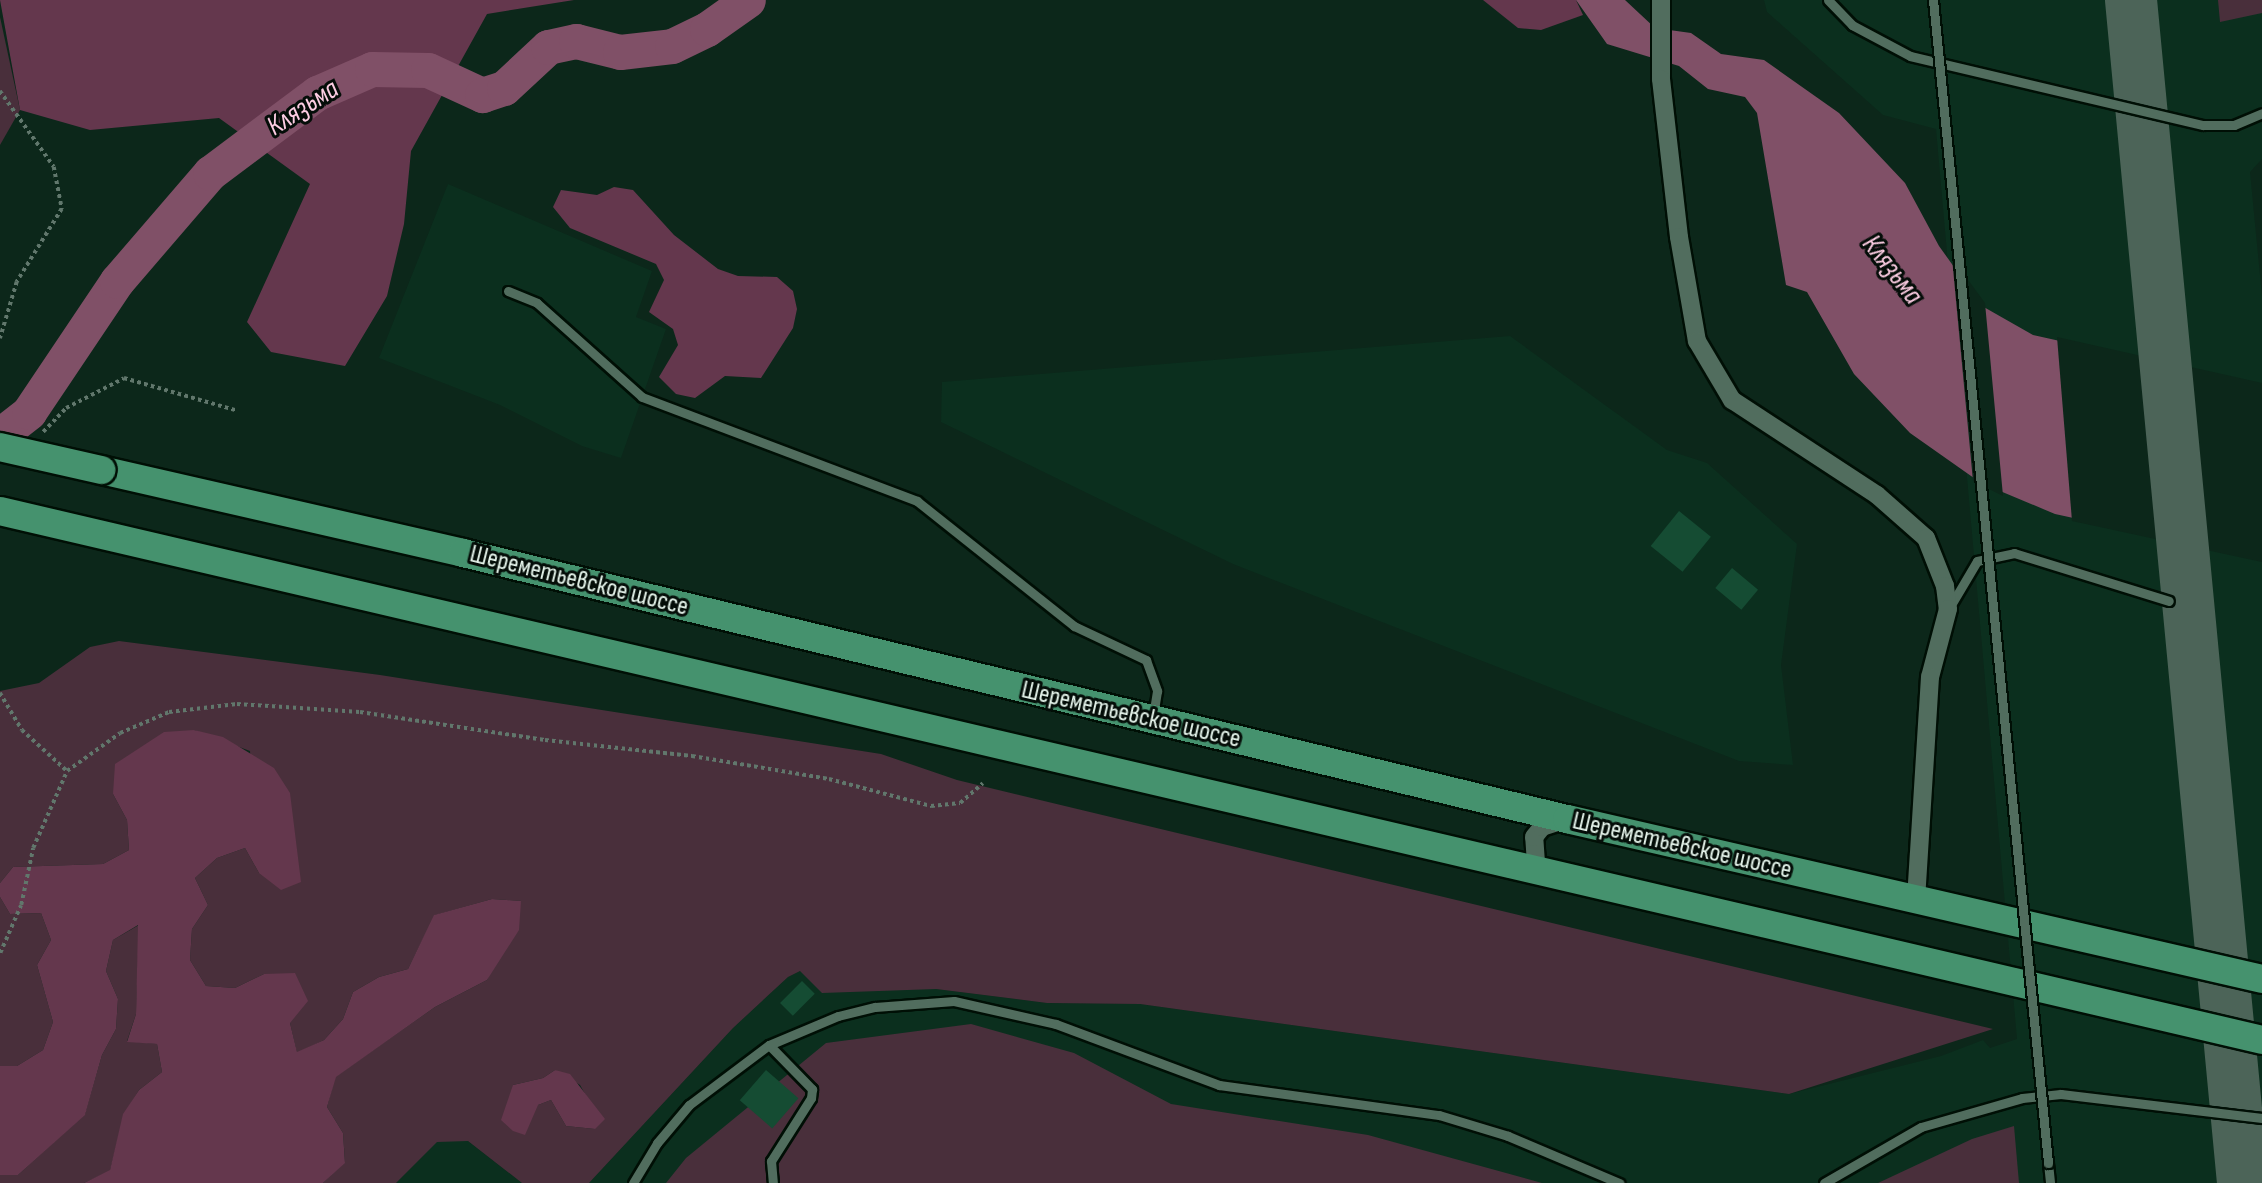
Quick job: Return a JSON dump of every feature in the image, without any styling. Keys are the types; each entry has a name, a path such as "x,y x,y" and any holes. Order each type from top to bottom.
{"main road":[{"name":"Шереметьевское шоссе","path":"0,447 1567,819 2262,979"},
{"path":"0,511 1558,878 2262,1040"}],"street":[{"path":"1661,0 1661,79 1679,237 1697,341 1732,400 1877,495 1926,538 1945,586 1948,609 1930,677 1916,900"},
{"path":"1558,878 1536,863 1534,837 1553,820 1567,819"}],"lane":[{"path":"1828,0 1852,25 1910,56 2203,125 2234,125 2262,113"},
{"path":"1933,0 2050,1183"},
{"path":"508,291 537,303 642,397 917,501 1074,626 1146,660 1157,691 1152,719"},
{"path":"1948,609 1977,561 2014,553 2169,601"},
{"path":"632,1183 657,1143 689,1105 769,1045 863,1010 954,1001 1056,1024 1219,1085 1439,1115 1508,1136 1619,1183"},
{"path":"769,1045 812,1089 811,1098 771,1161 772,1183"},
{"path":"1824,1183 1921,1127 2022,1098 2061,1094 2262,1118"}],"path":[{"path":"0,91 54,167 62,209 17,282 0,339"},
{"path":"37,438 66,408 124,378 235,410"},
{"path":"0,693 22,730 67,771"},
{"path":"0,953 21,905 33,848 67,771 120,733 169,712 237,704 360,712 545,740 692,755 829,779 931,806 960,803 983,783"}],"shaded area":[{"path":"0,0 574,0 487,14 411,151 404,224 387,296 345,366 271,352 247,322 310,184 219,118 90,130 20,110"},
{"path":"1483,0 1576,0 1583,15 1541,30 1518,28"},
{"path":"1764,0 2262,0 2262,159 2250,172 2262,296 2262,1183 589,1183 733,1028 788,977 800,971 891,988 936,989 1047,1003 1140,1004 1789,1094 1941,1056 1983,1040 1990,1048 2017,1039 1936,129 1883,115 1767,12"},
{"path":"2218,0 2262,0 2262,13 2220,22"},
{"path":"0,17 20,110 0,145"},
{"path":"448,184 652,271 636,317 666,329 621,458 582,446 500,405 379,358"},
{"path":"614,187 633,190 674,235 718,269 738,276 777,277 793,291 797,309 793,328 761,378 725,376 695,398 676,394 659,377 678,345 673,329 649,312 664,280 656,264 570,228 553,207 561,190 597,195"},
{"path":"1510,336 1667,450 1707,463 1797,544 1781,665 1793,765 1739,761 1233,564 941,422 942,382"},
{"path":"119,641 380,675 881,754 957,780 1993,1029 1789,1094 1140,1004 1047,1003 936,989 822,993 800,971 788,977 733,1028 589,1183 522,1183 468,1141 437,1142 396,1183 323,1183 345,1162 343,1133 327,1107 335,1077 435,1007 487,980 521,901 492,899 435,915 408,969 379,977 353,992 343,1019 324,1040 297,1053 290,1023 264,974 235,988 206,986 190,960 192,929 208,905 195,878 217,858 245,848 259,873 250,751 194,730 113,794 127,820 129,850 103,864 13,867 0,883 0,691 39,683 90,647","holes":["555,1070 580,1085 594,1110 595,1129 566,1126 551,1100 538,1105 513,1085 543,1078"]},
{"path":"194,730 223,737 274,768 290,793 301,882 281,890 259,873 245,848 217,858 195,878 208,905 192,929 190,960 206,986 235,988 264,974 295,973 308,1001 290,1023 297,1052 324,1040 343,1019 353,992 379,977 408,969 434,915 492,899 521,901 519,930 487,980 435,1007 336,1077 327,1107 343,1133 345,1163 323,1183 84,1183 110,1170 123,1114 139,1090 162,1072 157,1044 127,1042 136,1014 138,925 113,940 106,971 118,999 116,1029 102,1055 85,1115 18,1175 0,1175 0,1066 17,1066 43,1050 53,1022 37,965 51,940 41,913 10,914 0,897 0,883 13,867 103,864 129,850 127,820 113,794 115,764 164,732"},
{"path":"0,897 10,914 41,913 51,940 37,965 53,1022 43,1050 17,1066 0,1066"},
{"path":"139,925 136,1014 127,1041 157,1044 162,1072 139,1090 124,1114 110,1171 84,1183 0,1183 0,1175 18,1175 85,1114 102,1055 116,1029 118,999 106,971 113,940"},
{"path":"971,1024 1074,1053 1171,1104 1368,1135 1542,1183 666,1183 686,1158 826,1043"},
{"path":"555,1070 570,1074 605,1119 595,1129 566,1126 551,1100 538,1105 525,1135 513,1131 501,1120 513,1085 543,1078"},
{"path":"2014,1126 2019,1183 1878,1183 1972,1139"},
{"path":"437,1141 468,1141 522,1183 396,1183"}],"water":[{"path":"1576,0 1625,0 1655,28 1691,33 1721,54 1764,60 1839,113 1905,183 1939,246 1982,306 2033,335 2262,386 2262,559 2055,514 1981,483 1910,433 1854,374 1807,292 1786,285 1757,113 1745,97 1708,89 1679,66 1607,44"}],"pier":[{"path":"1952,258 1985,303 2003,496 1973,481"},
{"path":"2057,337 2262,383 2262,562 2072,521"}],"building":[{"path":"1679,511 1711,537 1683,572 1651,546"},
{"path":"1732,568 1758,590 1741,610 1715,588"},
{"path":"802,981 815,994 793,1016 780,1003"},
{"path":"766,1070 798,1098 772,1128 740,1100"}],"waterway":[{"name":"Клязьма","path":"0,435 29,412 117,281 210,173 317,93 372,69 428,70 482,95 504,88 548,47 576,41 620,52 672,46 707,29 748,0"}],"taxiway":[{"path":"2131,0 2243,1183"}]}
